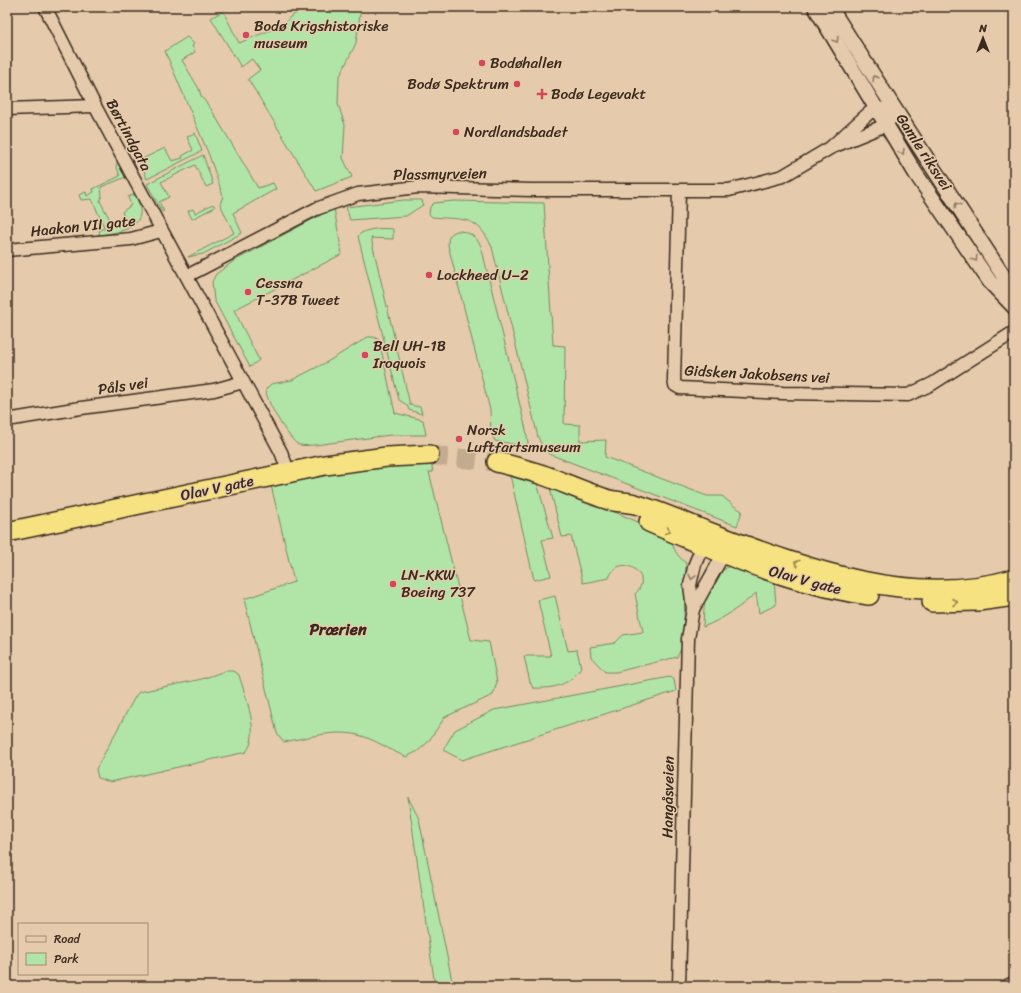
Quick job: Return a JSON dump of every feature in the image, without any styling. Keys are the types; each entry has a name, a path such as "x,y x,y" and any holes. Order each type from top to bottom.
{"highway":[{"name":"Olav V gate","path":"7,532 289,473 355,461 429,455"},
{"name":"Olav V gate","path":"497,462 542,475 609,500 635,504 799,581 886,598 926,602 962,602 1014,596"},
{"name":"Olav V gate","path":"609,500 630,514 703,545 722,545 852,579 888,586 952,589 976,587 1014,579"}],"street":[{"name":"Børtindgata","path":"45,7 95,106 186,276"},
{"name":"Gamle riksvei","path":"815,7 886,125 990,282 1014,307"},
{"name":"Gamle riksvei","path":"830,7 1002,274 1014,298"},
{"path":"7,109 95,106"},
{"path":"877,108 896,111 886,125"},
{"name":"Plassmyrveien","path":"830,148 869,113 877,108"},
{"name":"Plassmyrveien","path":"186,276 316,209 358,194 418,187 531,190 729,190 783,176 830,148 886,125"},
{"name":"Gidsken Jakobsens vei","path":"679,191 674,385 680,388 783,393 908,394 932,384 1014,332"},
{"name":"Haakon VII gate","path":"7,250 131,239 161,230"},
{"path":"186,276 281,452 289,473"},
{"name":"Påls vei","path":"7,420 74,409 214,390 243,382"},
{"path":"693,609 690,585 695,564 703,545"},
{"path":"693,609 722,545"},
{"name":"Hangåsveien","path":"679,986 688,639 693,609"},
{"path":"1007,986 1014,983"}],"green space":[{"path":"294,7 361,7 356,43 339,78 338,104 345,125 343,158 352,177 316,191 248,79 260,70 252,59 241,67 211,18 223,11 239,43 283,25 290,17 297,13"},
{"path":"187,37 194,44 192,46 195,52 182,60 199,89 201,96 211,109 258,188 273,183 276,189 233,213 242,233 203,254 188,257 234,233 220,204 223,196 209,155 165,51"},
{"path":"195,133 202,151 147,179 140,160 165,148 172,161 183,158 182,156 193,150 187,137"},
{"path":"203,155 213,184 206,187 195,165 161,182 169,197 159,202 164,211 162,212 147,184"},
{"path":"118,162 126,177 101,187 102,196 100,201 111,222 124,217 122,212 131,205 128,197 135,194 140,213 138,220 126,229 99,235 100,229 105,229 92,199 81,200 79,195 86,192 87,196 94,192 93,189 120,176 116,165"},
{"path":"404,200 422,200 423,205 406,216 350,220 346,207"},
{"path":"454,201 544,203 553,345 565,346 564,424 580,425 580,441 606,440 605,457 707,496 722,496 742,511 737,526 549,454 545,451 538,437 492,247 481,229 475,224 462,219 432,217 429,214 430,207 434,203"},
{"path":"213,204 215,207 192,219 188,211 193,209 195,213"},
{"path":"334,208 342,254 234,310 259,360 250,367 214,300 212,282 216,274 234,261"},
{"path":"393,229 393,239 371,238 410,405 420,407 422,414 409,410 407,405 399,400 358,236 369,230"},
{"path":"457,231 465,232 471,235 477,239 481,246 526,430 528,443 526,446 495,441 491,432 490,410 448,245 450,236 452,233"},
{"path":"368,337 374,337 379,340 395,413 423,420 426,435 390,435 315,445 303,445 296,443 277,418 269,401 266,389 271,384 292,380 327,362"},
{"path":"431,462 433,472 429,472 471,640 489,642 497,682 493,695 445,717 428,742 418,751 406,757 370,739 349,733 321,735 284,742 277,733 244,599 294,582 271,485 369,467"},
{"path":"510,475 537,483 553,538 542,540 551,576 534,580"},
{"path":"549,484 671,536 676,551 686,563 683,645 677,657 616,672 605,672 591,657 590,647 615,643 623,635 643,632 635,594 640,587 641,580 639,573 634,568 620,566 614,570 609,578 583,583 571,536 562,537"},
{"path":"731,565 774,581 776,605 759,613 756,593 731,613 703,627 705,599 711,584 722,571"},
{"path":"555,596 568,651 577,650 581,668 576,674 560,685 548,688 533,688 530,682 524,656 551,656 538,600"},
{"path":"225,671 234,671 239,675 248,704 252,725 252,735 246,752 110,782 98,778 96,769 139,692 202,679"},
{"path":"670,677 674,680 676,691 462,760 443,750 455,730 494,710"},
{"path":"408,797 419,819 453,986 435,986"}],"tunnel":[{"path":"429,455 497,462"}],"place":[{"name":"Bodø Krigshistoriske museum","path":"246,35"},
{"name":"Bodøhallen","path":"482,63"},
{"name":"Bodø Spektrum","path":"517,84"},
{"name":"Bodø Legevakt","path":"542,94"},
{"name":"Nordlandsbadet","path":"456,132"},
{"name":"Lockheed U–2","path":"429,275"},
{"name":"Cessna T-37B Tweet","path":"248,292"},
{"name":"Bell UH-1B Iroquois","path":"365,355"},
{"name":"Norsk Luftfartsmuseum","path":"459,439"},
{"name":"LN-KKW Boeing 737","path":"393,584"}],"district":[{"name":"Prærien","path":"338,629"}]}
